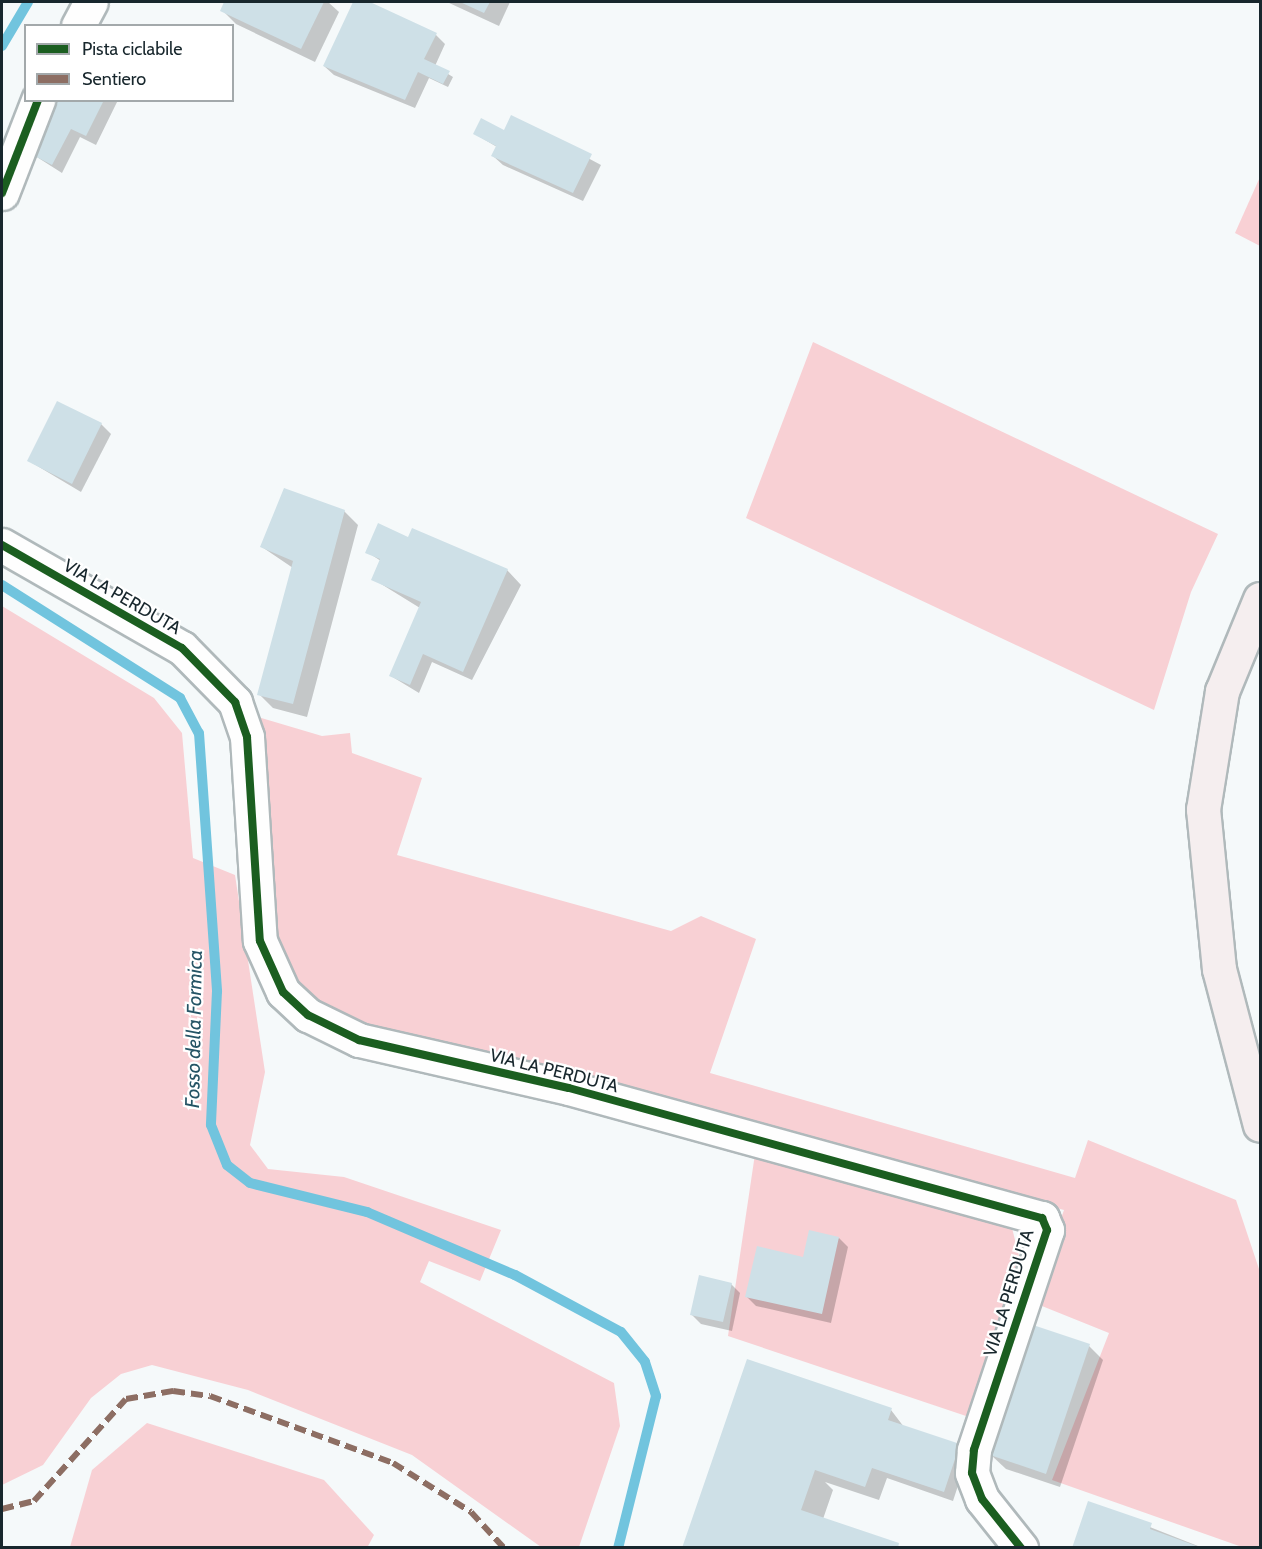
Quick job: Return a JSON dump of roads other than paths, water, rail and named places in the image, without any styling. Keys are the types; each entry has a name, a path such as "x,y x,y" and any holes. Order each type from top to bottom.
{"main road":[{"path":"1260,599 1222,691 1207,768 1203,840 1219,969 1260,1125"}],"street":[{"path":"79,24 91,2"},
{"path":"2,193 37,102"},
{"name":"VIA LA PERDUTA","path":"2,545 182,648 235,702 247,737 260,941 283,992 308,1015 359,1040 569,1088 1042,1218 1047,1230 974,1450 972,1473 982,1498 1021,1548"}],"waterway":[{"name":"Fosso della Formica","path":"2,46 28,2"},
{"name":"Fosso della Formica","path":"2,585 180,698 199,733 217,991 211,1125 227,1165 250,1183 367,1212 515,1275 621,1332 645,1362 656,1396 618,1548"}]}
